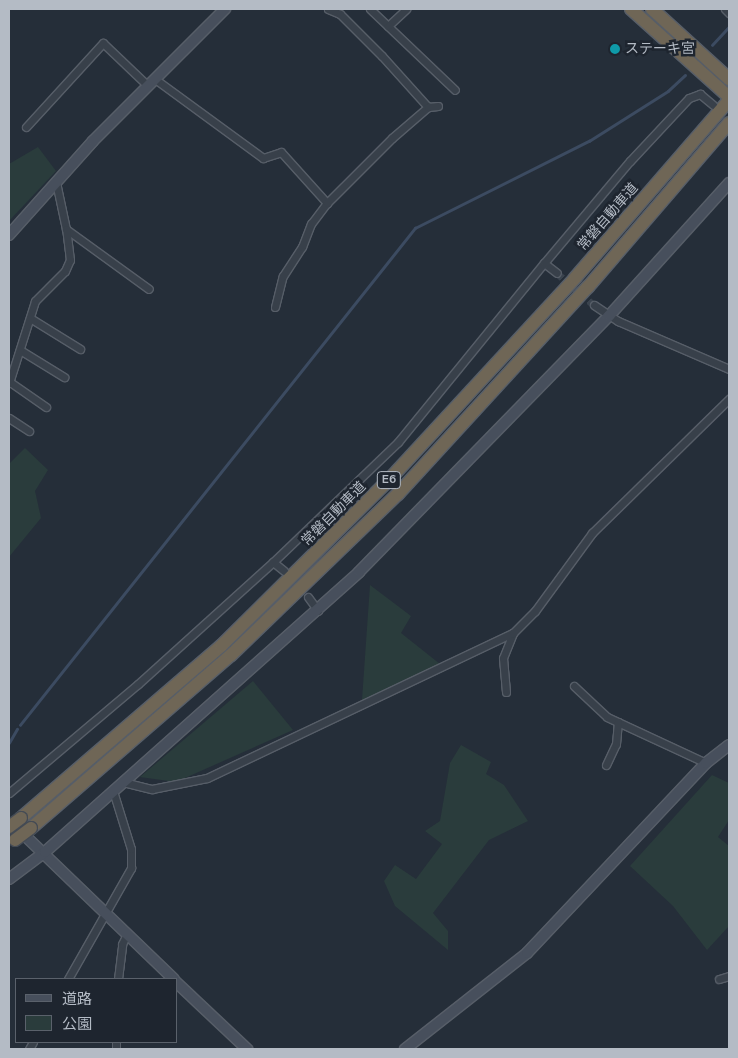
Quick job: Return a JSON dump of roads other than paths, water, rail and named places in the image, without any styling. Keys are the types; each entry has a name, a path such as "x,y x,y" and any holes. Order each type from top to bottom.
{"highway":[{"path":"631,9 723,102"},
{"path":"652,9 729,78"},
{"name":"常磐自動車道","path":"9,827 15,819 220,646 387,482 575,278 723,102"},
{"name":"E6","path":"12,843 231,655 398,494 588,287 729,123"}],"street":[{"path":"9,235 56,182 151,82 226,9"},
{"path":"328,9 340,14 389,62 428,108"},
{"path":"370,9 455,90"},
{"path":"388,26 406,9"},
{"path":"725,9 729,13"},
{"path":"26,127 103,43 151,82 263,158 281,152 327,203"},
{"path":"9,793 138,684 273,562 398,442 630,161 689,98 700,94 723,102"},
{"path":"274,308 283,276 302,247 311,224 327,203 376,152 428,108 438,106"},
{"path":"46,407 9,382 35,301 65,270 70,260 66,229 56,182"},
{"path":"9,878 45,852 318,611 609,316 729,183"},
{"path":"66,229 149,289"},
{"path":"544,263 557,273"},
{"path":"594,305 609,316 729,369"},
{"path":"30,318 80,349"},
{"path":"20,350 64,377"},
{"path":"123,782 152,789 206,778 513,632 535,611 592,533 729,399"},
{"path":"9,418 29,431"},
{"path":"273,562 284,571"},
{"path":"308,597 318,611"},
{"path":"506,692 503,658 513,632"},
{"path":"574,686 593,706 618,722 706,763"},
{"path":"606,765 616,744 618,722"},
{"path":"404,1049 527,953 706,763 729,745"},
{"path":"69,978 131,868 131,849 114,791"},
{"path":"15,819 45,852 173,978"},
{"path":"118,978 122,944 127,934"},
{"path":"719,979 729,976"},
{"path":"178,983 246,1049"}],"waterway":[{"path":"712,45 729,27"},
{"path":"20,725 415,228 589,141 668,91 685,75"},
{"path":"9,743 17,729"}],"tunnel":[{"path":"557,273 594,305"}],"place":[{"name":"ステーキ宮","path":"615,49"}]}
